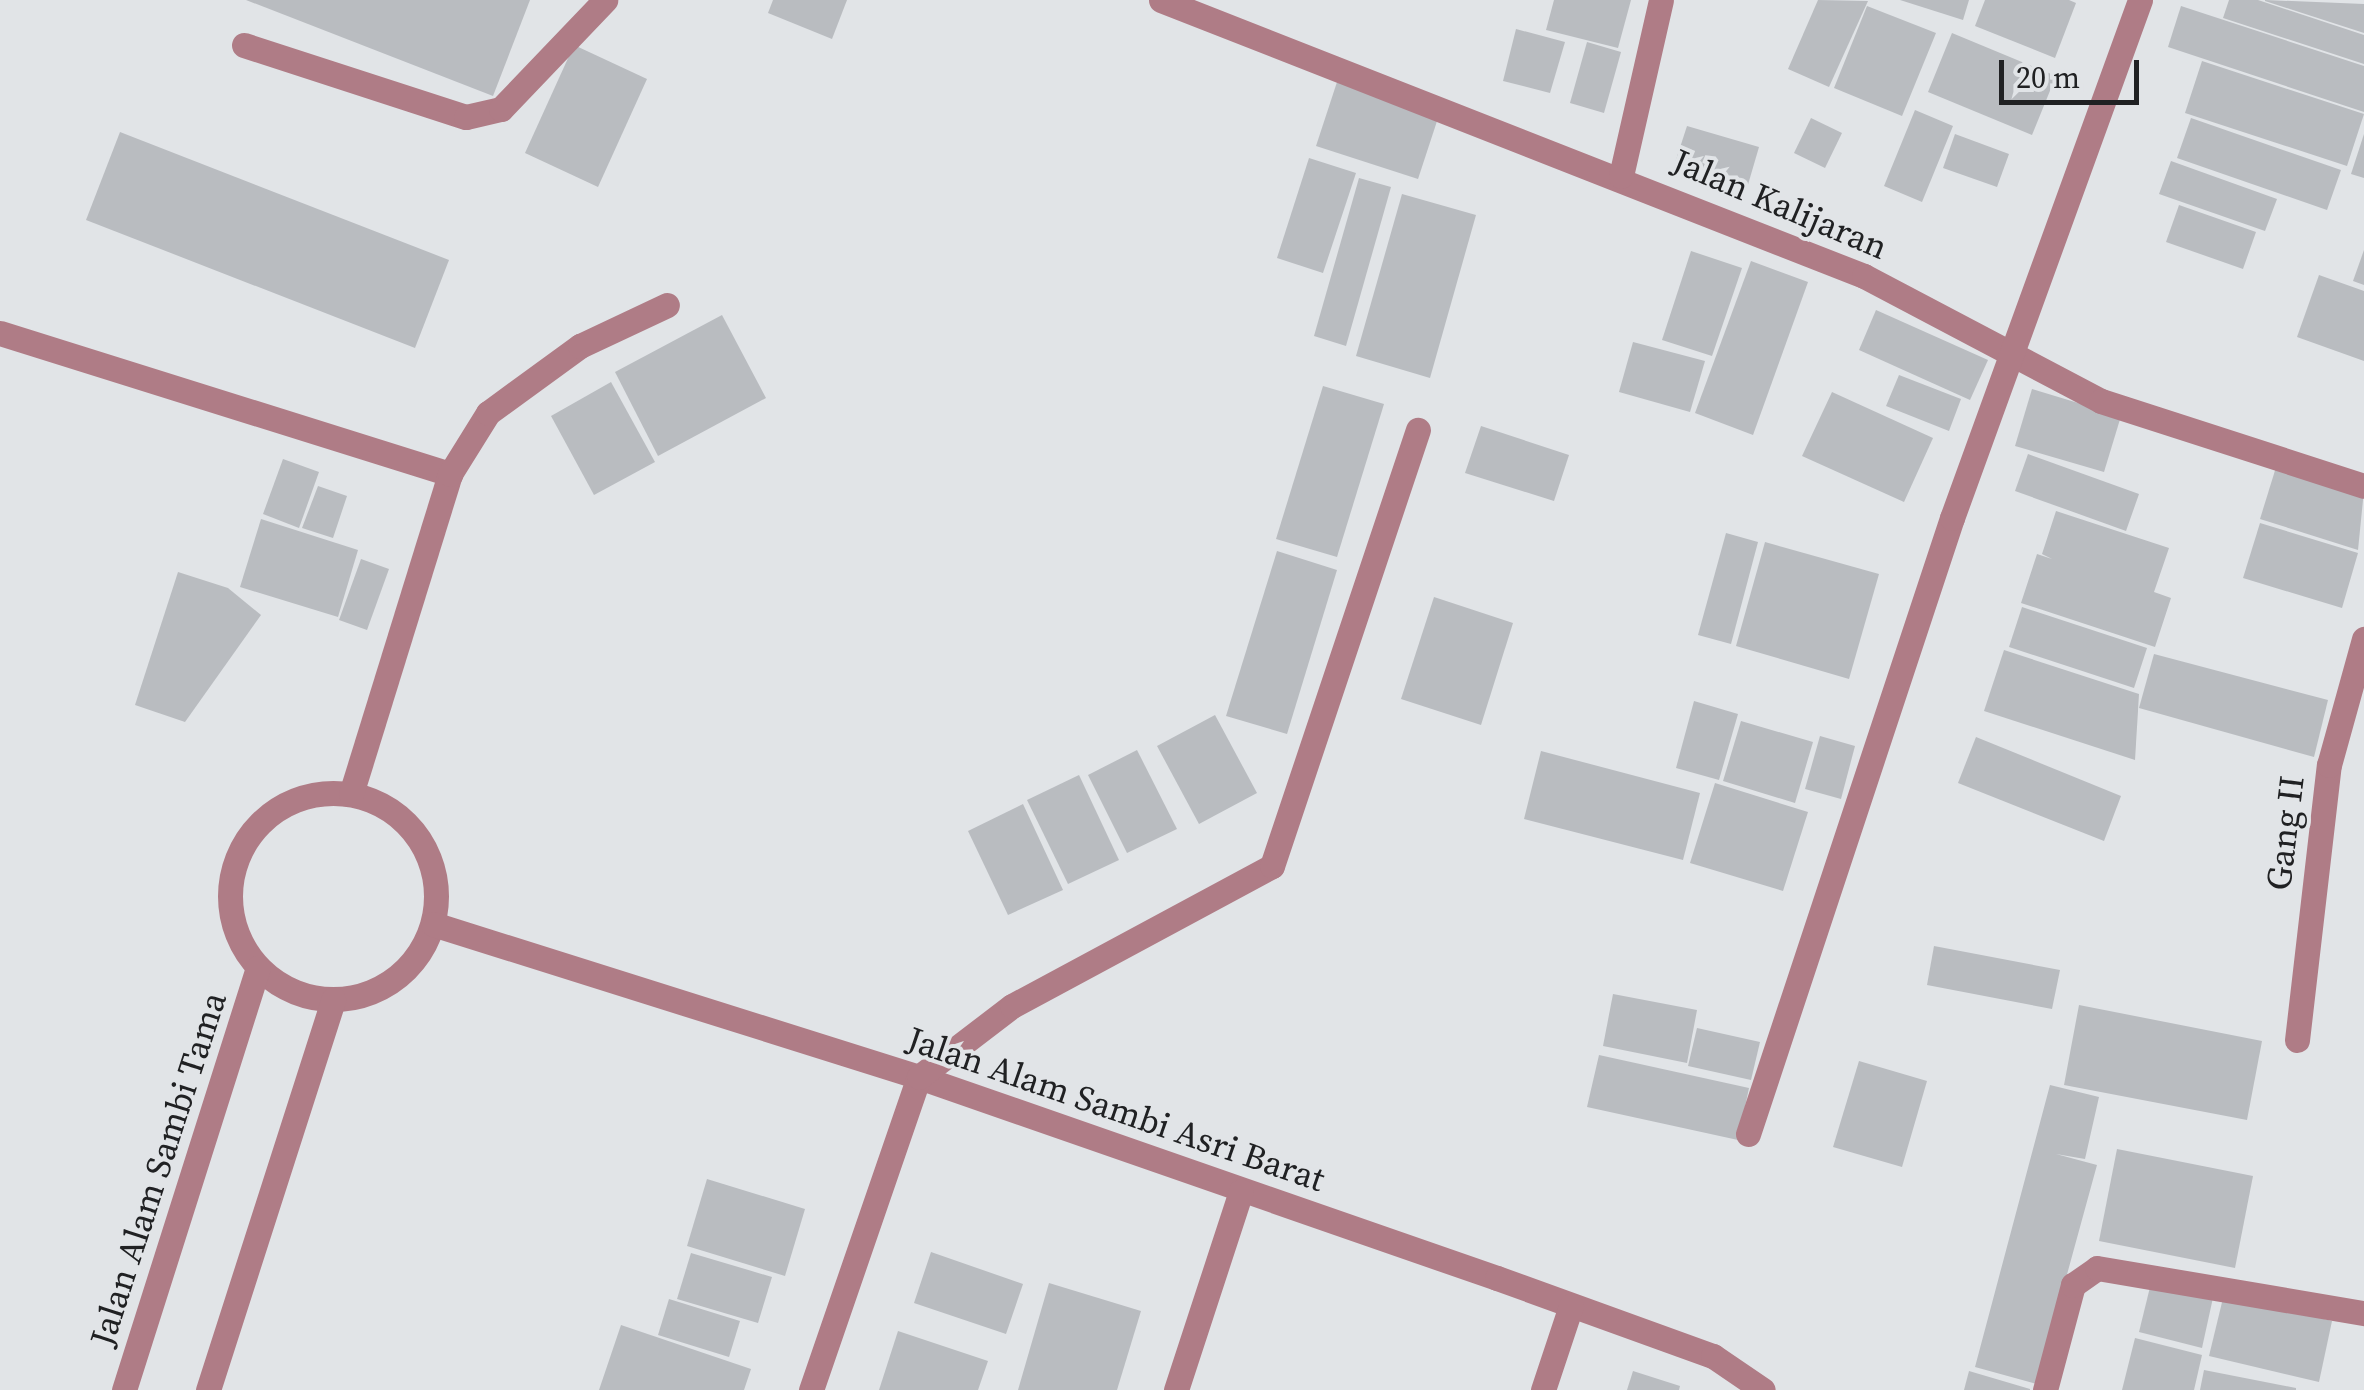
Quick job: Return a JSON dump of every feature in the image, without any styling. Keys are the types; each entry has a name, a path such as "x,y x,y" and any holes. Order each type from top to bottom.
{"street":[{"path":"244,45 466,117 501,109 557,60 605,0"},
{"name":"Jalan Kalijaran","path":"1160,0 1621,176 1864,276 2100,401 2364,486"},
{"path":"1621,176 1661,0"},
{"path":"1748,1134 2010,352 2140,0"},
{"path":"351,794 450,474 488,413 524,382 668,305"},
{"path":"0,332 450,474"},
{"path":"811,1390 919,1077 1012,1006 1272,866 1418,430"},
{"name":"Gang II","path":"2296,1040 2328,765 2364,638"},
{"path":"351,794 384,805 419,841 436,889 433,924 412,963 376,991 333,1000 280,986 258,968 231,916 238,852 285,804 351,794"},
{"name":"Jalan Alam Sambi Asri Barat","path":"433,924 919,1077 1713,1356 1764,1390"},
{"name":"Jalan Alam Sambi Tama","path":"124,1390 258,968"},
{"path":"208,1390 333,1000"},
{"path":"1176,1390 1241,1191"},
{"path":"2045,1390 2073,1285 2097,1268 2129,1269 2364,1313"},
{"path":"1543,1390 1571,1306"}],"building":[{"path":"246,0 530,0 493,96"},
{"path":"773,0 847,0 832,39 768,13"},
{"path":"1554,0 1631,0 1618,48 1546,30"},
{"path":"1818,0 1868,1 1829,87 1788,69"},
{"path":"1900,0 1969,0 1963,20"},
{"path":"1985,0 2076,3 2055,58 1975,26"},
{"path":"2229,0 2258,0 2364,35 2364,64 2223,18"},
{"path":"2265,1 2364,4 2364,33"},
{"path":"1867,6 1936,33 1902,116 1834,88"},
{"path":"2181,6 2364,66 2364,112 2168,47"},
{"path":"1516,29 1565,42 1550,93 1503,81"},
{"path":"1952,33 2056,76 2032,135 1928,92"},
{"path":"1587,42 1621,52 1604,113 1570,103"},
{"path":"574,45 647,79 598,187 525,153"},
{"path":"2202,61 2364,114 2347,166 2185,113"},
{"path":"1337,82 1439,115 1418,179 1316,146"},
{"path":"1915,110 1953,126 1922,202 1884,186"},
{"path":"1811,118 1842,133 1825,168 1794,153"},
{"path":"2191,118 2341,170 2327,210 2177,158"},
{"path":"1687,126 1759,147 1747,188 1674,166"},
{"path":"120,132 449,260 415,348 86,220"},
{"path":"1955,134 2009,154 1997,187 1943,168"},
{"path":"2364,134 2364,178 2351,174"},
{"path":"1309,158 1356,173 1323,273 1277,258"},
{"path":"2171,161 2277,199 2265,231 2159,194"},
{"path":"1359,178 1391,187 1346,346 1314,336"},
{"path":"1402,194 1476,215 1430,378 1356,356"},
{"path":"2179,205 2256,232 2243,269 2166,242"},
{"path":"2364,250 2364,285 2353,281"},
{"path":"1691,251 1742,268 1712,356 1662,340"},
{"path":"1751,261 1808,282 1753,435 1695,413"},
{"path":"2319,275 2364,291 2364,361 2297,337"},
{"path":"1876,310 1988,360 1970,400 1859,350"},
{"path":"722,315 766,398 658,456 615,372"},
{"path":"1633,342 1705,361 1690,412 1619,392"},
{"path":"1899,375 1961,399 1949,431 1886,406"},
{"path":"611,382 655,462 594,495 551,416"},
{"path":"1323,386 1384,404 1337,557 1276,539"},
{"path":"2032,389 2121,416 2104,472 2015,446"},
{"path":"1832,392 1933,438 1904,502 1802,456"},
{"path":"1481,426 1569,455 1554,501 1465,473"},
{"path":"2028,454 2139,494 2126,531 2015,491"},
{"path":"283,459 319,472 299,528 263,514"},
{"path":"2277,464 2364,490 2358,550 2260,519"},
{"path":"318,486 347,496 333,538 302,528"},
{"path":"2056,511 2169,548 2154,592 2171,598 2155,647 2021,603 2037,554 2052,559 2042,554"},
{"path":"261,519 358,550 338,617 240,587"},
{"path":"2260,523 2358,553 2342,608 2243,578"},
{"path":"1726,533 1758,542 1731,644 1698,635"},
{"path":"1765,542 1879,574 1849,679 1736,646"},
{"path":"1277,551 1337,570 1287,734 1226,716"},
{"path":"361,559 389,569 367,630 339,620"},
{"path":"178,572 228,588 261,615 185,722 135,705"},
{"path":"1434,597 1513,623 1481,725 1401,699"},
{"path":"2022,607 2147,648 2134,688 2009,647"},
{"path":"2004,650 2139,694 2135,760 1984,711"},
{"path":"2154,654 2328,700 2314,757 2139,708"},
{"path":"1694,701 1738,714 1719,780 1676,768"},
{"path":"1215,715 1257,793 1199,824 1157,746"},
{"path":"1741,721 1813,742 1795,803 1723,781"},
{"path":"1820,736 1855,746 1841,799 1805,789"},
{"path":"1976,737 2121,796 2104,841 1958,783"},
{"path":"1137,750 1177,829 1127,853 1088,775"},
{"path":"1541,751 1700,793 1683,860 1524,819"},
{"path":"1079,775 1119,860 1068,884 1027,800"},
{"path":"1715,783 1808,812 1783,891 1690,863"},
{"path":"1023,804 1063,890 1008,915 968,831"},
{"path":"1934,946 2060,970 2052,1009 1927,985"},
{"path":"1613,994 1697,1010 1687,1063 1603,1046"},
{"path":"2079,1005 2262,1041 2247,1120 2064,1085"},
{"path":"1697,1028 1760,1042 1751,1080 1688,1066"},
{"path":"1599,1055 1749,1088 1738,1140 1587,1107"},
{"path":"1859,1061 1927,1081 1902,1167 1833,1147"},
{"path":"2050,1085 2099,1097 2085,1159 2056,1154 2097,1165 2037,1384 1975,1367"},
{"path":"2117,1149 2253,1176 2235,1268 2099,1241"},
{"path":"707,1179 805,1209 785,1276 687,1246"},
{"path":"931,1252 1023,1284 1006,1334 914,1303"},
{"path":"691,1253 772,1277 758,1323 677,1299"},
{"path":"2152,1279 2214,1293 2202,1348 2139,1332"},
{"path":"1049,1283 1141,1311 1117,1390 1018,1390"},
{"path":"2224,1294 2332,1321 2319,1382 2209,1356"},
{"path":"669,1299 740,1321 729,1357 658,1335"},
{"path":"621,1325 751,1369 744,1390 599,1390"},
{"path":"898,1331 988,1361 978,1390 879,1390"},
{"path":"2135,1338 2202,1355 2194,1390 2122,1390"},
{"path":"2204,1370 2296,1388 2296,1390 2200,1390"},
{"path":"1633,1371 1680,1386 1679,1390 1627,1390"},
{"path":"1969,1371 2030,1389 2030,1390 1964,1390"}]}
